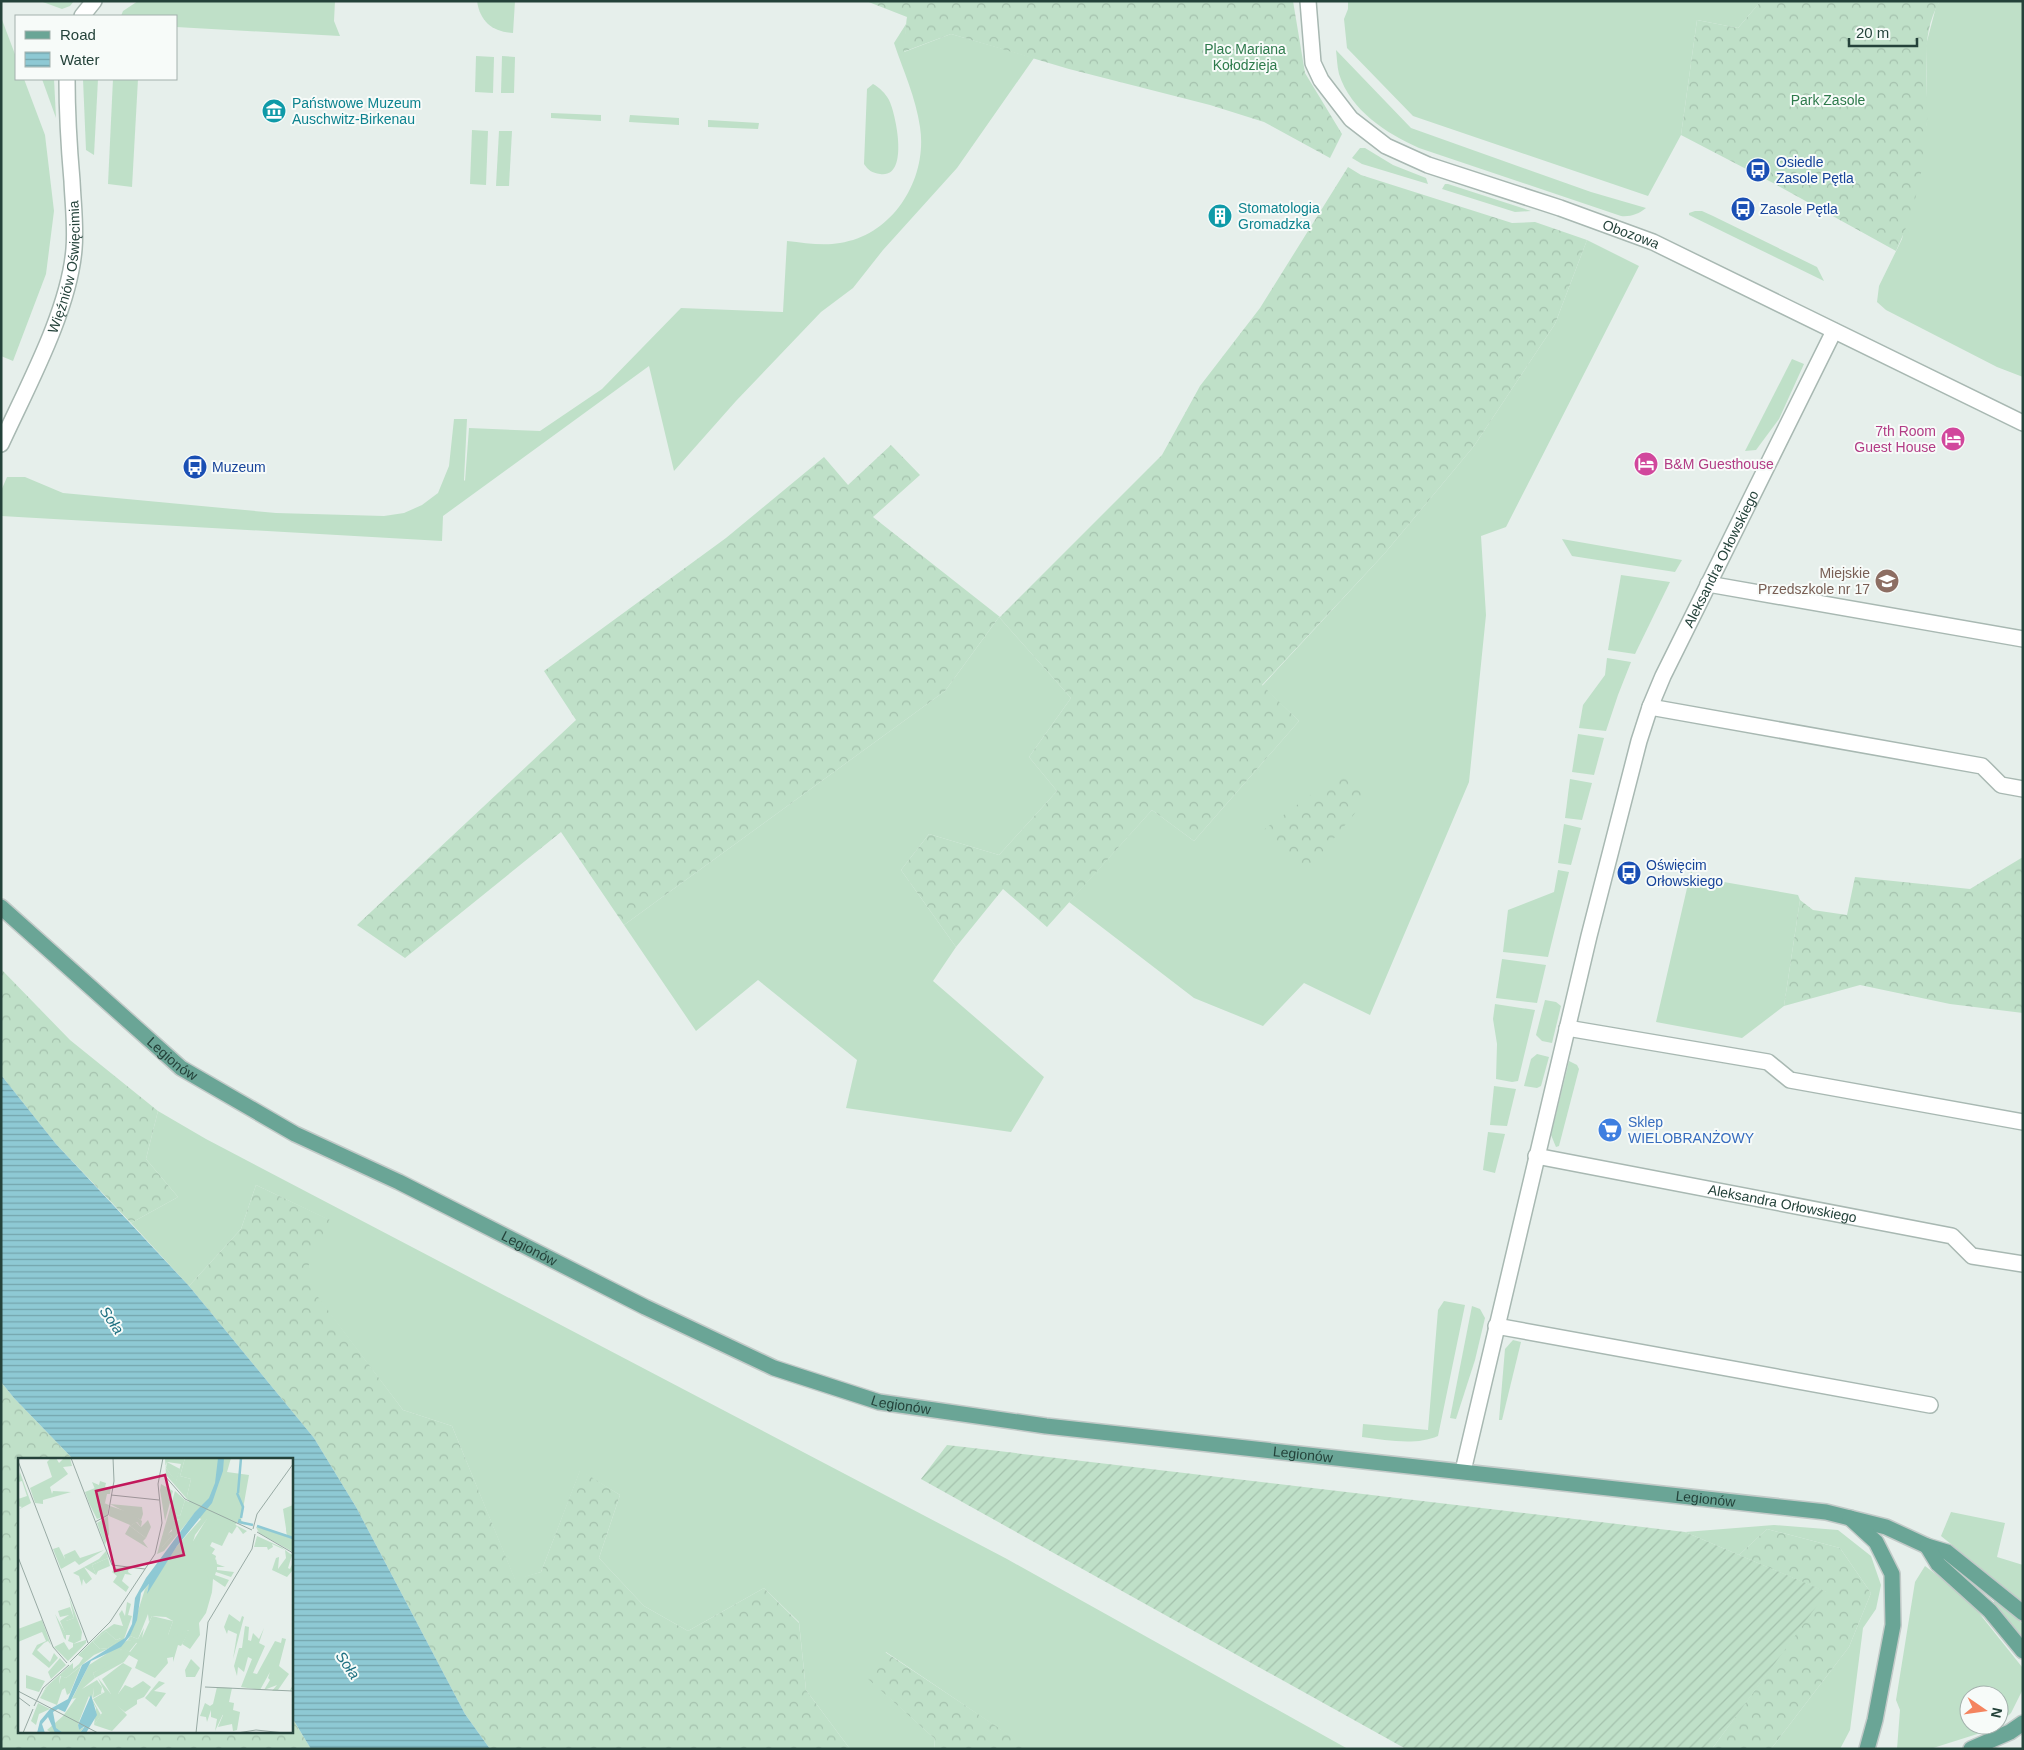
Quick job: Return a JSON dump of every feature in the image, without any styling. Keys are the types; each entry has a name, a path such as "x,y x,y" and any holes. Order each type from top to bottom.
{"main road":[{"name":"Legionów","path":"1,907 181,1068 295,1134 399,1182 644,1306 774,1368 879,1402 1046,1426 1462,1471 1826,1512 1847,1516 1886,1528 1927,1546 1947,1552 2023,1613"},
{"path":"1847,1516 1876,1542 1892,1574 1893,1625 1875,1720 1867,1749"},
{"path":"1927,1546 1938,1564 1990,1611 2023,1651"},
{"path":"1971,1749 2010,1732 2023,1723"}],"street":[{"path":"83,15 94,1"},
{"name":"Obozowa","path":"1308,1 1313,63 1321,80 1351,119 1386,146 1428,165 1560,208 1653,242 2023,423"},
{"name":"Więźniów Oświęcimia","path":"1,444 54,324 62,301 74,250 67,80"},
{"name":"Aleksandra Orłowskiego","path":"1462,1471 1614,836 1650,707 1708,584 1834,331"},
{"path":"1708,584 2023,639"},
{"path":"1650,707 1982,766 2001,786 2023,789"},
{"path":"1567,1028 1768,1062 1790,1080 2023,1122"},
{"name":"Aleksandra Orłowskiego","path":"1536,1156 1952,1236 1972,1256 2023,1264"},
{"path":"1496,1326 1930,1405"}],"green space":[{"path":"40,1 74,1 70,6 62,9"},
{"path":"138,1 335,1 334,21 340,36 178,27 178,15 121,15 123,11"},
{"path":"477,1 515,1 513,33 499,31 489,25 481,15"},
{"name":"Plac Mariana Kołodzieja","path":"866,1 1293,1 1305,73 1342,134 1330,158 1264,122 1210,105 1069,69 951,34 903,52 907,17"},
{"path":"1348,1 1761,1 1738,28 1697,20 1681,135 1648,196 1413,116 1347,48 1344,19 1348,9"},
{"name":"Park Zasole","path":"1761,1 1940,1 1933,15 1927,44 1927,122 1924,155 1914,205 1896,251 1681,135 1697,20 1738,28"},
{"path":"1940,1 2023,1 2023,377 1997,367 1886,310 1877,302 1879,286 1902,239 1927,122 1926,45 1936,7"},
{"path":"1,17 15,54 15,80 24,80 45,135 54,211 46,274 13,361 1,356"},
{"path":"907,17 904,52 951,34 1034,58 957,168 883,250 853,288 821,312 736,401 674,471 649,366 443,516 442,541 1,516 1,491 7,477 25,477 63,493 276,513 384,516 404,513 422,505 438,493 449,466 454,419 467,419 465,481 469,428 540,431 602,389 681,308 783,312 787,241 827,244 859,238 876,229 891,216 903,201 912,184 918,166 921,146 920,127 912,95 894,43 906,24"},
{"path":"1336,50 1411,128 1591,192 1646,208 1634,215 1621,216 1419,148 1407,142 1382,128 1361,110 1352,99 1339,74"},
{"path":"476,56 494,57 493,93 475,92"},
{"path":"502,56 515,57 514,93 501,93"},
{"path":"42,80 54,80 56,118"},
{"path":"83,80 98,80 94,155 86,150"},
{"path":"113,80 138,80 132,187 108,184"},
{"path":"873,84 886,95 895,118 898,156 895,167 889,173 875,173 864,164 867,89"},
{"path":"551,113 601,115 601,121 551,118"},
{"path":"630,115 679,118 679,125 629,122"},
{"path":"708,120 759,123 758,129 708,127"},
{"path":"472,130 488,131 486,185 470,184"},
{"path":"499,131 512,131 509,186 496,186"},
{"path":"1360,148 1365,148 1393,165 1426,178 1428,184 1362,164 1352,158"},
{"path":"1348,167 1361,175 1512,223 1535,222 1587,240 1555,324 1474,446 1385,553 1262,685 1299,721 1194,841 1152,810 1047,927 1003,889 956,947 901,870 929,834 999,855 1057,791 1029,757 1071,698 999,617 945,691 624,925 561,832 405,958 357,925 576,720 544,671 726,538 824,457 848,485 891,445 920,475 873,517 1000,617 1162,455 1200,386 1260,308"},
{"path":"1445,184 1531,211 1515,212 1442,189"},
{"path":"1702,211 1713,216 1817,267 1824,281 1689,215 1689,213"},
{"path":"1587,240 1639,266 1506,527 1481,536 1486,615 1469,782 1370,1015 1304,983 1263,1026 1194,998 1069,902 1152,810 1194,841 1299,721 1262,686 1385,553 1474,446 1555,324"},
{"path":"1792,359 1804,364 1779,419 1756,450 1745,451"},
{"path":"1562,539 1682,560 1675,572 1572,556"},
{"path":"1621,575 1670,582 1635,654 1608,650"},
{"path":"999,617 1071,698 1029,757 1057,791 999,855 929,834 901,870 956,947 933,981 1044,1077 1011,1132 846,1108 857,1060 758,980 696,1031 624,925 945,691"},
{"path":"1607,658 1631,662 1606,731 1579,728 1583,705 1605,675"},
{"path":"1578,734 1604,738 1594,775 1572,772"},
{"path":"1339,774 1371,794 1305,873 1262,831"},
{"path":"1570,779 1592,783 1582,820 1565,818"},
{"path":"1564,824 1581,828 1571,865 1558,863"},
{"path":"2023,857 2023,1013 1950,1004 1860,985 1784,1006 1800,900 1813,910 1847,915 1855,877 1970,889"},
{"path":"1558,870 1569,872 1548,957 1503,952 1508,910 1554,892"},
{"path":"1691,871 1695,877 1798,895 1800,900 1784,1006 1742,1038 1656,1022"},
{"path":"1502,959 1546,965 1537,1003 1496,998"},
{"path":"1,969 70,1040 158,1111 146,1159 178,1197 131,1223 56,1144 1,1075"},
{"path":"1545,1000 1556,1002 1561,1006 1552,1043 1542,1041 1536,1035"},
{"path":"1495,1004 1535,1010 1518,1081 1512,1082 1496,1079 1497,1044 1493,1019"},
{"path":"1537,1054 1549,1057 1541,1086 1537,1088 1524,1086 1531,1059"},
{"path":"1569,1061 1577,1065 1579,1069 1559,1146 1556,1147 1551,1135"},
{"path":"1494,1086 1516,1089 1507,1126 1490,1125"},
{"path":"158,1111 206,1139 1007,1559 1348,1749 1029,1749 886,1652 868,1678 935,1739 934,1749 850,1749 806,1690 799,1622 764,1588 688,1631 644,1606 599,1558 620,1495 580,1471 541,1572 515,1580 452,1426 403,1410 302,1277 329,1220 256,1185 241,1229 189,1286 131,1223 178,1197 146,1159"},
{"path":"1488,1132 1505,1134 1495,1173 1483,1170"},
{"path":"256,1185 330,1220 303,1277 403,1410 452,1426 515,1579 541,1572 580,1470 620,1495 599,1558 644,1606 688,1631 764,1588 799,1623 806,1690 850,1749 490,1749 465,1714 356,1507 314,1438 189,1286 241,1229"},
{"path":"1444,1301 1465,1305 1438,1436 1410,1442 1362,1437 1363,1424 1428,1430 1438,1310"},
{"path":"1472,1306 1480,1309 1485,1318 1475,1360 1456,1419 1450,1418"},
{"path":"1513,1340 1521,1342 1502,1420 1499,1420 1505,1349"},
{"path":"1,1382 72,1458 18,1458 18,1732 292,1732 292,1718 311,1749 1,1749"},
{"path":"947,1445 1685,1532 1827,1592 1712,1749 1406,1749 921,1479"},
{"path":"1951,1512 2005,1523 1997,1557 2023,1565 2023,1602 1941,1536"},
{"path":"1774,1525 1838,1530 1871,1556 1881,1585 1876,1609 1863,1628 1850,1730 1840,1749 1771,1749 1849,1647 1871,1593 1840,1548 1767,1529 1739,1555 1685,1532"},
{"path":"1767,1529 1840,1548 1871,1593 1849,1647 1771,1749 1712,1749 1826,1592 1739,1555"},
{"path":"1925,1566 1967,1598 2022,1667 2022,1691 2009,1715 2009,1685 1959,1685 1959,1735 1974,1735 1930,1749 1897,1749 1900,1710 1896,1700 1915,1582"},
{"path":"1996,1599 2023,1624 2023,1637 1993,1603"},
{"path":"885,1652 1029,1749 934,1749 935,1739 867,1678"}],"water":[{"name":"Soła","path":"1,1075 56,1144 189,1286 314,1438 356,1507 465,1714 490,1749 311,1749 292,1718 292,1458 72,1458 1,1382"}],"place":[{"name":"Państwowe Muzeum Auschwitz-Birkenau","path":"274,111"},
{"name":"Osiedle Zasole Pętla","path":"1758,170"},
{"name":"Zasole Pętla","path":"1743,209"},
{"name":"Stomatologia Gromadzka","path":"1220,216"},
{"name":"7th Room Guest House","path":"1953,439"},
{"name":"B&M Guesthouse","path":"1646,464"},
{"name":"Muzeum","path":"195,467"},
{"name":"Miejskie Przedszkole nr 17","path":"1887,581"},
{"name":"Oświęcim Orłowskiego","path":"1629,873"},
{"name":"Sklep WIELOBRANŻOWY","path":"1610,1130"}]}
